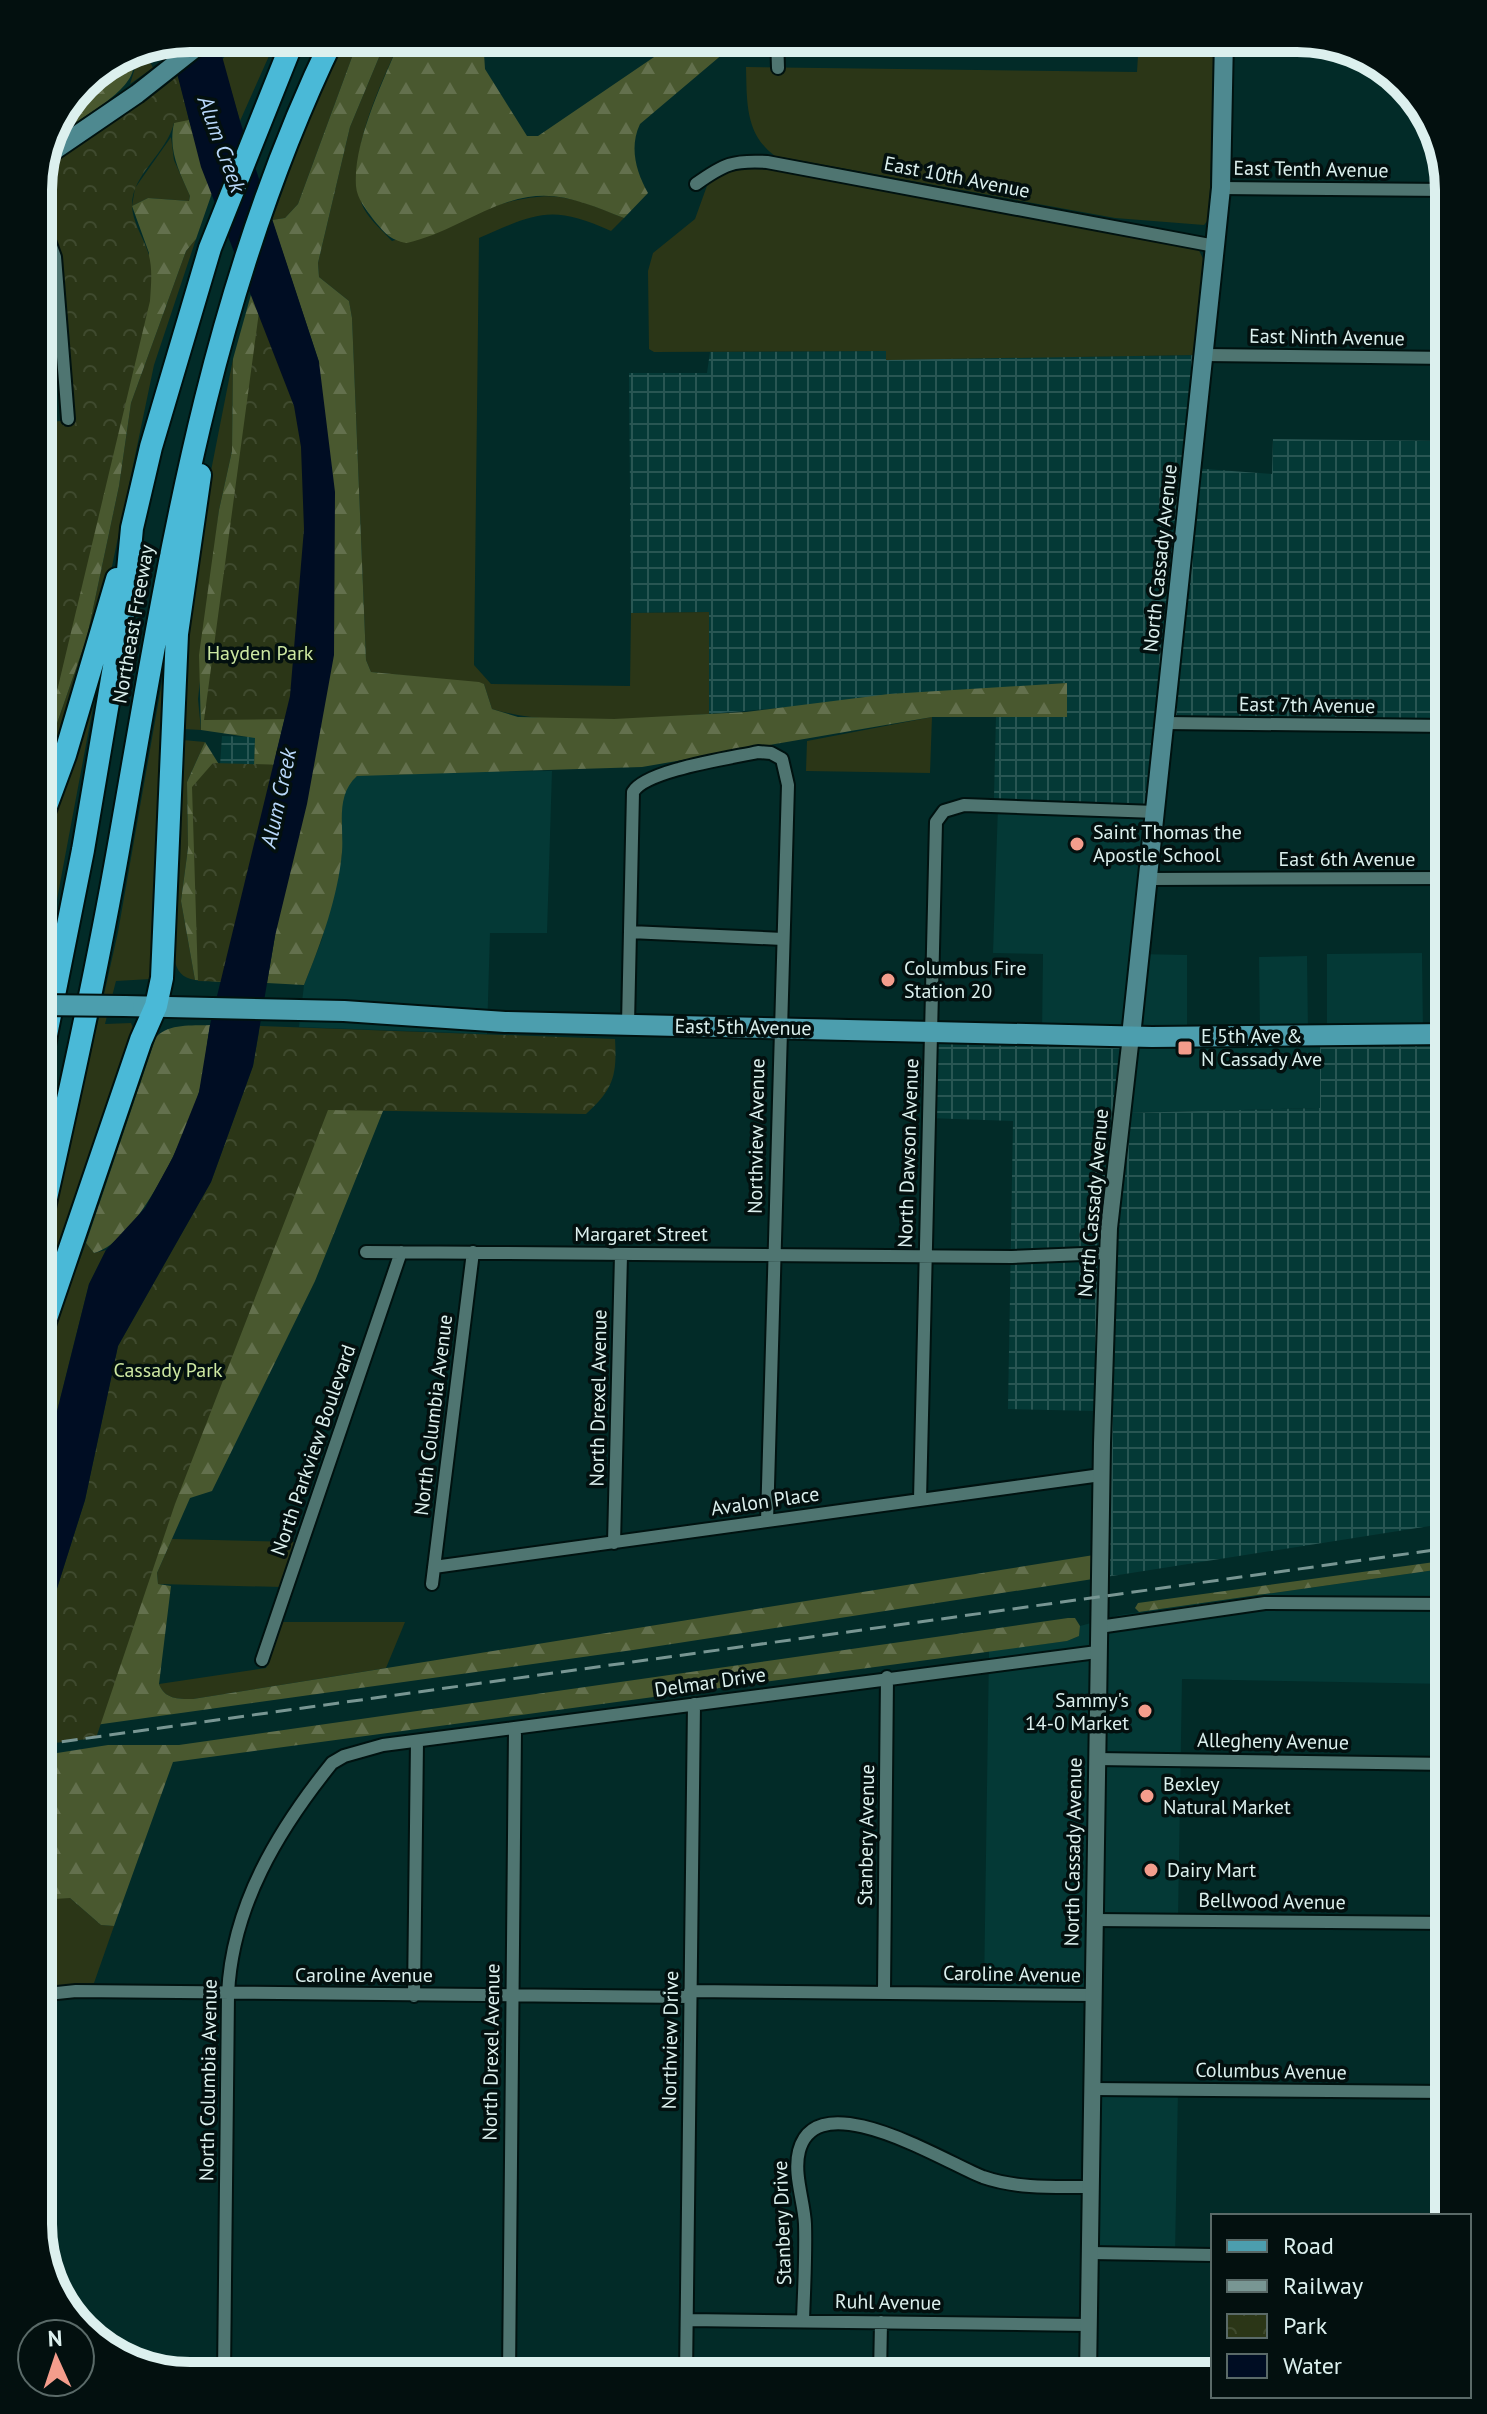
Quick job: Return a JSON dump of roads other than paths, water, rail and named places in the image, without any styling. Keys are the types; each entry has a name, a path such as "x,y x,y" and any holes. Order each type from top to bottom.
{"highway":[{"name":"Northeast Freeway","path":"52,1005 83,850 125,602 132,528 200,279 288,52"},
{"name":"Northeast Freeway","path":"52,1171 96,973 173,530 200,413 293,120 326,52"},
{"path":"52,1301 141,1040 156,1006 162,978 177,634 187,554 229,316"},
{"path":"52,791 68,748 132,528"}],"main road":[{"path":"60,147 137,94 190,52"},
{"name":"North Cassady Avenue","path":"1131,1036 1221,188 1224,52"},
{"name":"East 5th Avenue","path":"52,1005 312,1010 505,1022 931,1032 1131,1036 1435,1034"}],"street":[{"path":"777,52 778,68"},
{"name":"East 10th Avenue","path":"696,184 722,165 742,161 767,162 1215,246"},
{"name":"East Tenth Avenue","path":"1221,188 1435,190"},
{"path":"52,249 68,419"},
{"name":"East Ninth Avenue","path":"1204,355 1435,358"},
{"name":"East 7th Avenue","path":"1164,723 1435,726"},
{"name":"Northview Avenue","path":"630,932 633,800 637,786 656,777 758,752 771,753 782,759 788,785 778,1028 767,1521"},
{"name":"North Dawson Avenue","path":"920,1500 936,822 944,811 964,805 1156,812"},
{"name":"East 6th Avenue","path":"1149,879 1435,878"},
{"path":"628,1024 630,932 783,939"},
{"name":"North Cassady Avenue","path":"1088,2362 1097,1652 1108,1253 1114,1169 1131,1036"},
{"name":"Margaret Street","path":"366,1252 925,1256 1108,1253"},
{"name":"North Parkview Boulevard","path":"262,1660 401,1252"},
{"name":"North Columbia Avenue","path":"432,1584 473,1252"},
{"name":"North Drexel Avenue","path":"614,1543 621,1255"},
{"name":"Avalon Place","path":"434,1567 1101,1475"},
{"path":"1099,1627 1265,1603 1435,1604"},
{"name":"Delmar Drive","path":"332,1763 358,1752 417,1741 887,1677 1097,1652"},
{"name":"Stanbery Avenue","path":"884,1992 887,1677"},
{"name":"Northview Drive","path":"686,2362 694,1704"},
{"name":"North Drexel Avenue","path":"509,2362 515,1729"},
{"path":"414,1996 417,1741"},
{"name":"Allegheny Avenue","path":"1096,1759 1435,1764"},
{"name":"North Columbia Avenue","path":"224,2362 228,1994 233,1953 252,1888 270,1852 332,1763"},
{"name":"Bellwood Avenue","path":"1094,1920 1435,1923"},
{"name":"Caroline Avenue","path":"52,1994 76,1991 511,1996 884,1992 1093,1995"},
{"name":"Columbus Avenue","path":"1092,2089 1435,2092"},
{"name":"Stanbery Drive","path":"803,2321 805,2222 798,2153 805,2138 814,2131 832,2126 866,2126 889,2132 983,2177 1031,2188 1091,2187"},
{"path":"1090,2253 1211,2255"},
{"name":"Ruhl Avenue","path":"687,2320 1089,2325"},
{"path":"880,2362 881,2322"}],"water":[{"name":"Alum Creek","path":"221,52 240,121 319,362 335,492 334,655 307,804 275,936 253,1066 211,1182 118,1346 85,1500 52,1604 52,1431 89,1284 106,1250 145,1208 173,1157 199,1092 210,1025 290,696 304,529 301,447 294,406 201,167 172,54"}],"railway":[{"path":"52,1743 1435,1550"}],"place":[{"name":"Saint Thomas the Apostle School","path":"1077,844"},
{"name":"Columbus Fire Station 20","path":"888,980"},
{"name":"E 5th Ave & N Cassady Ave","path":"1185,1048"},
{"name":"Sammy's 14-0 Market","path":"1145,1711"},
{"name":"Bexley Natural Market","path":"1147,1796"},
{"name":"Dairy Mart","path":"1151,1870"}],"park label":[{"name":"Hayden Park","path":"260,653"},
{"name":"Cassady Park","path":"168,1370"}]}
